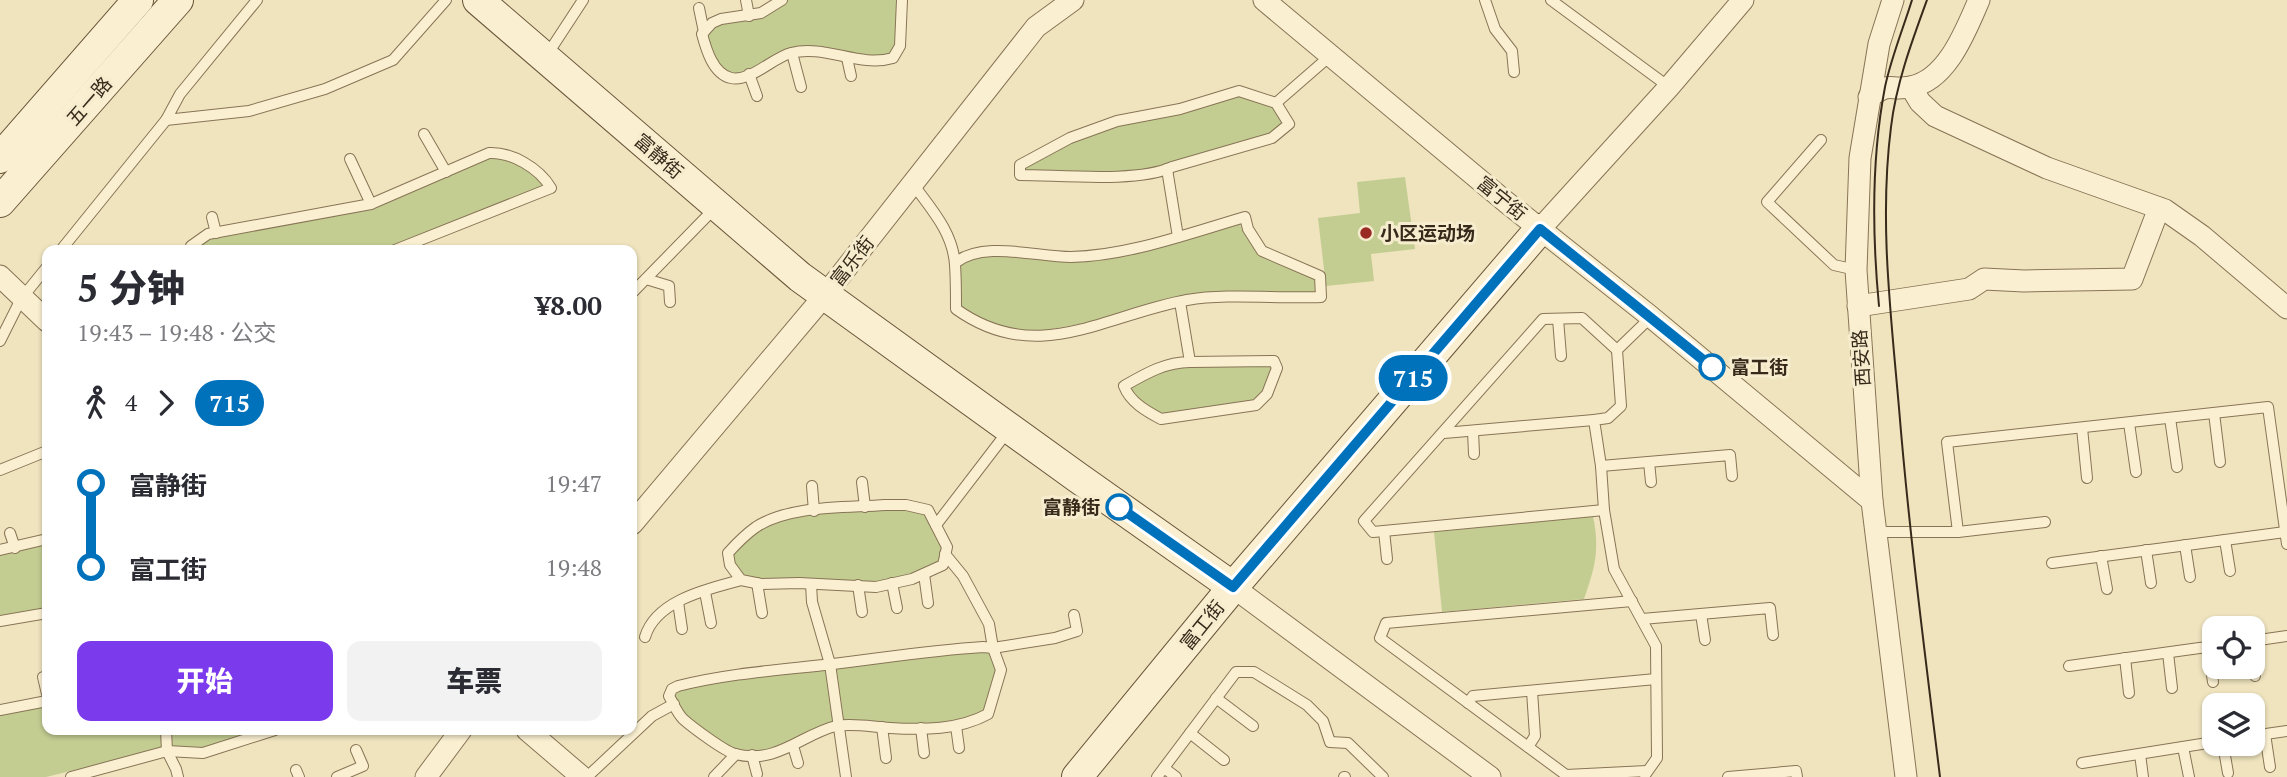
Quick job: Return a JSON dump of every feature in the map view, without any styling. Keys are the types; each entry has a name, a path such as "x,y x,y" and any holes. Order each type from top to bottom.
{"street":[{"name":"五一路","path":"0,158 138,0"},
{"name":"五一路","path":"0,202 178,0"},
{"name":"富静街","path":"478,0 717,206 825,295 1233,587 1490,777"},
{"name":"富乐街","path":"637,518 825,295 1037,27 1073,0"},
{"name":"富宁街","path":"1264,0 1872,501"},
{"name":"富工街","path":"1077,777 1233,587 1540,229 1669,87 1743,0"},
{"name":"西安路","path":"1893,0 1879,44 1860,158 1856,270 1872,501 1906,777"},
{"path":"1869,97 1885,86 1911,87 1930,78 1956,50 1979,0"},
{"path":"1911,87 1920,102 1935,116 2047,167 2159,208 2202,236 2287,308"},
{"path":"1858,306 1969,289 1984,279 2132,279 2159,208"},
{"path":"0,276 42,317"},
{"path":"426,777 457,735"},
{"path":"533,735 585,777"}],"lane":[{"path":"65,245 166,120 180,94 257,0"},
{"path":"166,120 249,111 325,89 393,60 446,0"},
{"path":"545,58 583,0"},
{"path":"746,0 749,16"},
{"path":"704,32 712,23 721,19 761,13 782,0"},
{"path":"699,8 706,51 719,72 732,78 749,74 792,52 806,51 879,62 893,58 900,47 902,0"},
{"path":"1485,0 1495,29 1512,51 1514,72"},
{"path":"1551,0 1669,87"},
{"path":"792,52 801,87"},
{"path":"1276,103 1331,56"},
{"path":"847,58 851,76"},
{"path":"749,74 757,96"},
{"path":"1239,91 1276,103 1289,124 1272,138 1167,169 1159,173 1106,176 1020,176 1020,165 1070,138 1117,121 1180,109 1239,91"},
{"path":"424,134 446,172"},
{"path":"1821,140 1767,202 1834,265 1856,270"},
{"path":"192,245 208,234 371,204 489,153 503,152 544,177 551,188 408,245"},
{"path":"350,159 371,204"},
{"path":"1167,169 1178,237"},
{"path":"913,184 944,225 950,241 955,263 956,309 977,323 1001,332 1035,337 1086,329 1180,302 1230,298 1321,297 1320,276 1262,251 1248,229 1245,217 1178,237 1113,252 1073,257 992,251 965,255 955,263"},
{"path":"544,191 549,203"},
{"path":"637,288 717,206"},
{"path":"489,214 494,225"},
{"path":"212,217 216,233"},
{"path":"435,234 440,245"},
{"path":"0,341 22,299 42,273"},
{"path":"646,279 668,286 670,302"},
{"path":"1180,302 1190,362"},
{"path":"1617,350 1651,317"},
{"path":"1444,433 1608,418 1620,406 1617,350 1581,318 1543,319 1364,521 1373,532 1604,510"},
{"path":"1558,319 1561,356"},
{"path":"1274,361 1277,368 1267,394 1256,405 1236,411 1182,421 1161,419 1128,396 1124,386 1152,370 1179,362 1190,362 1274,361"},
{"path":"1958,532 1947,442 2268,407 2286,538 2225,540 2052,563"},
{"path":"2214,413 2220,462"},
{"path":"2170,418 2177,467"},
{"path":"1594,420 1614,569 1632,601 1656,646 1657,758 1645,774 1566,775 1380,638 1386,623 1632,601"},
{"path":"2129,423 2136,472"},
{"path":"2082,428 2087,478"},
{"path":"936,525 1010,429"},
{"path":"1472,431 1474,454"},
{"path":"0,470 42,454"},
{"path":"1601,466 1730,455 1732,476"},
{"path":"1648,462 1651,482"},
{"path":"862,482 865,507"},
{"path":"812,486 814,511"},
{"path":"645,637 649,623 662,610 741,580 757,583 876,587 912,579 943,565 947,547 928,510 906,505 792,512 758,526 728,553 730,565 741,580"},
{"path":"1876,531 1958,532 2045,522"},
{"path":"1384,531 1387,559"},
{"path":"10,533 15,548"},
{"path":"0,550 42,540"},
{"path":"2225,540 2230,571"},
{"path":"2185,545 2190,577"},
{"path":"2146,550 2151,583"},
{"path":"945,554 963,576 989,624 993,648 1001,670 988,714 971,723 956,726 838,726 778,752 752,755 736,754 722,748 680,717 669,696 672,689 678,686 738,674 934,650 993,648 1055,638 1077,631 1074,615"},
{"path":"2101,556 2107,589"},
{"path":"924,574 928,603"},
{"path":"757,583 762,613"},
{"path":"892,583 897,608"},
{"path":"811,584 812,602 830,664 846,777"},
{"path":"858,586 862,612"},
{"path":"705,592 711,623"},
{"path":"678,602 682,629"},
{"path":"1642,620 1770,608 1773,635"},
{"path":"0,621 42,614"},
{"path":"1701,614 1704,640"},
{"path":"2265,639 2287,636"},
{"path":"2069,666 2202,648"},
{"path":"2168,653 2172,688"},
{"path":"2125,659 2129,694"},
{"path":"1176,777 1161,772 1236,671 1254,672 1307,705 1323,721 1330,741 1348,743 1383,777"},
{"path":"1468,703 1473,696 1656,679"},
{"path":"1528,747 1535,736 1532,691"},
{"path":"1216,698 1253,726"},
{"path":"0,710 42,702"},
{"path":"637,730 652,716 674,704"},
{"path":"956,726 960,748"},
{"path":"882,727 886,758"},
{"path":"921,728 924,753"},
{"path":"2270,766 2265,734 2287,731"},
{"path":"1190,733 1224,760"},
{"path":"166,735 167,751 178,777"},
{"path":"71,777 167,751 203,753 259,735"},
{"path":"585,777 631,735"},
{"path":"2082,763 2202,744"},
{"path":"793,746 798,763"},
{"path":"2183,747 2189,777"},
{"path":"337,777 363,766 356,750"},
{"path":"714,777 736,754"},
{"path":"2140,754 2143,777"},
{"path":"752,755 757,775"},
{"path":"2225,756 2228,773"},
{"path":"1728,777 1796,771 1797,777"}],"green space":[{"path":"786,0 899,0 898,45 891,56 880,59 808,49 750,72 734,75 721,70 705,36 714,25"},
{"path":"1238,93 1274,104 1286,124 1272,136 1159,172 1022,174 1022,166 1070,140 1117,123"},
{"path":"501,155 520,165 547,186 404,245 200,245 209,236 321,218 483,159"},
{"name":"小区运动场","path":"1405,177 1415,249 1371,254 1374,281 1326,286 1318,218 1360,213 1357,182"},
{"path":"1239,222 1252,245 1261,253 1281,265 1318,279 1317,294 1230,296 1036,332 1004,330 960,306 960,264 973,257 991,254 1073,260"},
{"path":"1272,362 1275,368 1266,393 1255,403 1161,417 1151,412 1127,387 1179,364"},
{"path":"887,507 926,512 944,546 940,564 911,578 876,585 742,579 732,564 731,553 759,527 792,514"},
{"path":"1593,516 1595,558 1584,599 1442,612 1434,532"},
{"path":"42,543 42,611 0,618 0,553"},
{"path":"992,650 999,672 987,713 937,726 841,722 832,666"},
{"path":"826,668 835,724 778,750 737,752 682,716 671,696 675,691 703,683"},
{"path":"42,704 42,735 164,735 164,748 46,777 0,777 0,713"},
{"path":"169,735 248,735 204,749 170,748"}],"tram line":[{"path":"1879,306 1874,224 1880,114 1894,54 1912,0"},
{"path":"1927,0 1905,63 1893,111 1886,233 1908,500 1940,777"}],"bus line":[{"name":"715","path":"1119,507 1233,587 1540,229 1712,367"}],"place":[{"name":"小区运动场","path":"1366,233"},
{"name":"富工街","path":"1712,367"},
{"name":"富静街","path":"1119,507"}]}
